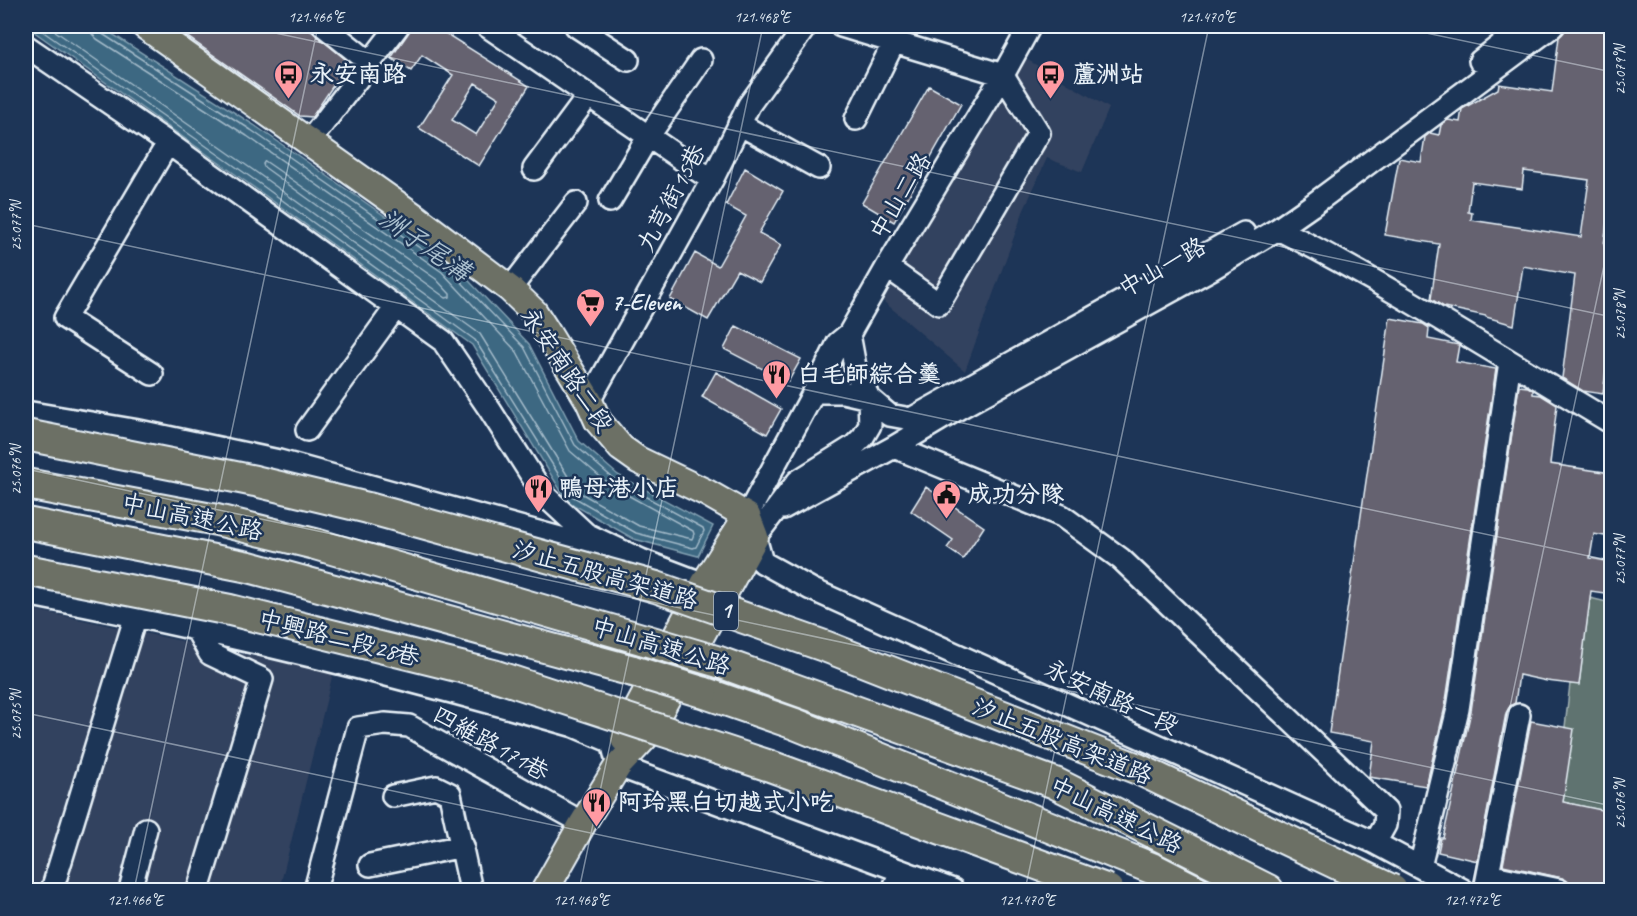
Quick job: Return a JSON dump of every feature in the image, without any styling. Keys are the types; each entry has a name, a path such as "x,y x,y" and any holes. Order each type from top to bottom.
{"highway":[{"name":"汐止五股高架道路","path":"26,435 255,481 368,508 656,587 827,647 1138,769 1392,891"},
{"name":"中山高速公路","path":"26,484 217,520 315,544 719,662 1055,783 1268,891"},
{"name":"中山高速公路","path":"26,523 249,567 633,671 806,728 1156,870 1195,891"},
{"path":"26,570 230,610 493,675 770,766 1108,891"}],"main road":[{"name":"永安南路二段","path":"145,26 415,217 510,289 534,312 589,401 598,421 621,448 638,460 707,493 758,523"},
{"path":"618,766 626,731 704,584 758,523"},
{"path":"545,891 618,766 646,736 758,523"}],"street":[{"path":"324,26 369,62"},
{"path":"308,143 398,26"},
{"path":"487,26 712,180"},
{"path":"576,26 628,60"},
{"name":"九芎街15巷","path":"589,401 712,180 748,105 806,26"},
{"path":"841,26 1003,75 1039,133 939,304 887,267"},
{"name":"中山二路","path":"758,523 814,392 838,343 849,334 1030,26"},
{"name":"中山一路","path":"849,334 856,372 869,398 889,416 911,418 1262,224 1297,200 1526,26"},
{"name":"中山一路","path":"758,523 961,407 1213,268 1278,229 1553,26"},
{"path":"856,119 894,42"},
{"path":"27,51 168,143 443,341 544,495 586,534 641,560 704,584"},
{"path":"610,201 648,136 700,60"},
{"path":"534,170 589,96"},
{"path":"739,124 819,168"},
{"path":"152,374 65,318 168,143"},
{"path":"510,289 576,203"},
{"path":"1278,229 1378,282 1611,423"},
{"path":"307,430 396,307"},
{"path":"1420,867 1458,709 1510,362"},
{"path":"814,392 843,392 869,398"},
{"name":"中山一路","path":"758,523 798,481 863,438 870,425 869,398"},
{"path":"26,412 139,431 279,461 641,560"},
{"path":"894,447 1062,516 1121,559 1386,811 1385,825 1375,843"},
{"name":"永安南路一段","path":"758,523 762,562 812,589 1375,843 1463,891"},
{"name":"中興路二段28巷","path":"26,594 136,615 324,658 574,726 612,742 618,766"},
{"path":"52,891 136,615"},
{"path":"196,629 210,654 262,679 198,891"},
{"path":"1519,715 1487,883 1559,891"},
{"name":"四維路171巷","path":"315,891 358,728 385,724 409,726 583,823"},
{"path":"618,766 953,891"},
{"path":"393,796 436,788 450,794 471,891"},
{"path":"130,891 146,829"},
{"path":"370,865 463,846"},
{"path":"893,891 901,871"}],"shaded area":[{"path":"1021,56 1109,108 1082,172 1047,158 1023,212 965,371 883,301"},
{"path":"26,608 333,673 279,890 26,890"}],"green space":[{"path":"1590,598 1611,603 1611,812 1563,802 1565,727 1570,684 1579,684"}],"water":[{"name":"洲子尾溝","path":"26,26 100,26 254,125 451,262 529,344 579,441 618,475 713,526 698,556 634,539 567,501 472,345"}],"building":[{"path":"172,26 305,26 349,62 312,117 300,116"},
{"path":"413,26 434,26 529,86 479,166 419,128 453,75 422,55 411,71 391,58","holes":["475,83 499,98 476,135 452,120"]},
{"path":"1566,26 1611,26 1611,190 1604,245 1611,247 1611,291 1608,319 1611,319 1611,329 1603,394 1583,391 1562,378 1575,275 1523,266 1514,325 1444,307 1431,299 1439,244 1385,235 1399,158 1421,162 1425,137 1430,133 1439,135 1441,125 1448,120 1460,122 1462,109 1498,89 1499,84 1552,92 1559,37","holes":["1524,171 1589,180 1581,237 1471,220 1472,213 1468,212 1472,182 1522,189"]},
{"path":"929,86 961,104 894,222 862,203"},
{"path":"745,168 783,191 759,233 781,245 760,282 737,270 708,320 670,299 695,253 718,266 746,216 726,205"},
{"path":"1390,318 1423,324 1429,328 1428,339 1459,345 1456,362 1496,369 1445,707 1426,786 1369,777 1374,741 1329,733"},
{"path":"736,326 801,359 788,382 724,349"},
{"path":"716,372 781,409 767,434 702,397"},
{"path":"1519,386 1528,387 1533,390 1533,394 1541,395 1557,405 1550,464 1611,473 1611,537 1594,534 1590,558 1611,562 1611,594 1591,591 1579,685 1519,675 1515,703 1506,713 1478,861 1438,852 1471,711"},
{"name":"成功分隊","path":"926,487 984,527 963,559 947,548 953,540 911,511"},
{"path":"1531,721 1574,729 1563,802 1611,812 1611,891 1570,884 1562,878 1503,865"}],"place":[{"name":"永安南路","path":"289,100"},
{"name":"蘆洲站","path":"1051,100"},
{"name":"7-Eleven","path":"590,328"},
{"name":"白毛師綜合羹","path":"776,400"},
{"name":"鴨母港小店","path":"538,514"},
{"name":"成功分隊","path":"947,520"},
{"name":"阿玲黑白切越式小吃","path":"597,828"}]}
